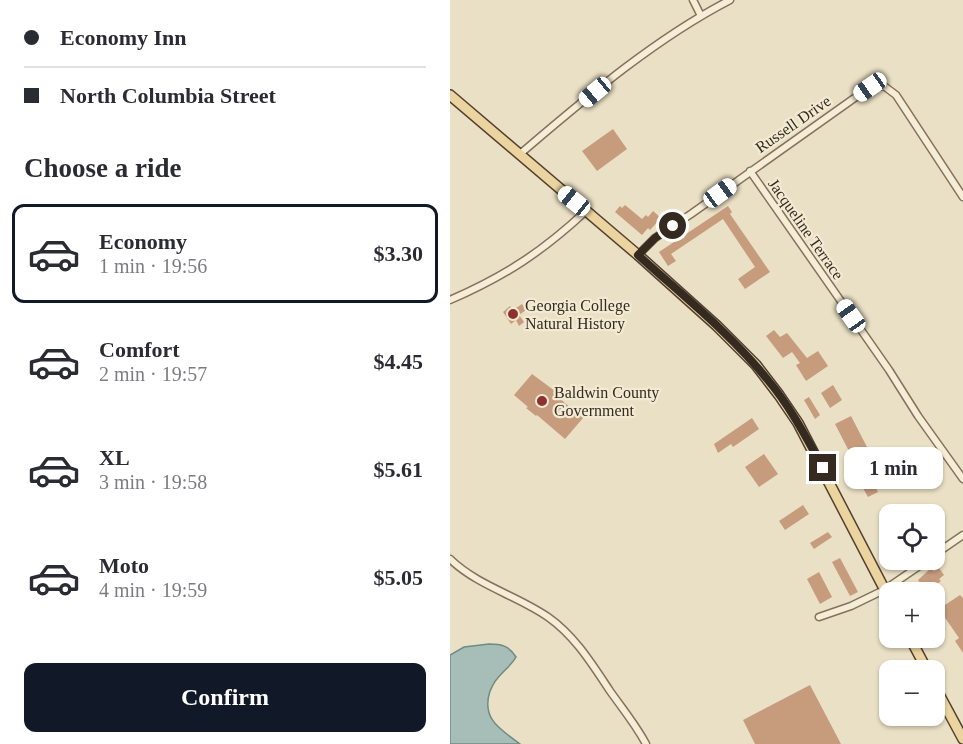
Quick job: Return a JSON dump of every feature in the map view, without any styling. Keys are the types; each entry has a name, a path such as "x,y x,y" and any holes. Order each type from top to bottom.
{"main road":[{"path":"450,95 638,255 717,326 756,365 780,395 807,438 880,582"},
{"path":"945,705 963,739"}],"street":[{"path":"693,0 701,16"},
{"path":"520,154 658,42 730,0"},
{"name":"Russell Drive","path":"638,255 655,238 870,87 884,86 896,95 963,197"},
{"name":"Jacqueline Terrace","path":"750,171 963,479"},
{"path":"450,300 504,275 535,255 586,211"},
{"path":"945,547 963,535"},
{"path":"450,559 463,571 485,585 520,600 550,618 576,641 646,744"},
{"path":"895,582 913,570"},
{"path":"819,617 851,606 879,592"}],"water":[{"path":"489,644 505,646 516,657 493,685 488,709 499,728 520,744 450,744 450,655 464,647"}],"building":[{"path":"613,129 627,149 597,171 582,151"},
{"path":"625,205 642,219 646,215 648,217 653,211 661,218 642,235 615,212 620,206 622,208"},
{"path":"728,206 732,212 730,214 770,272 745,289 738,279 755,267 723,219 671,254 676,261 668,266 659,252"},
{"name":"Georgia College Natural History","path":"522,304 526,310 519,315 524,322 519,326 516,320 511,324 503,312 510,306 513,310"},
{"path":"774,330 780,337 787,333 807,358 818,351 828,366 806,381 796,365 800,363 792,352 783,358 766,336"},
{"name":"Baldwin County Government","path":"532,374 555,391 553,393 583,418 565,439 526,408 528,407 514,395"},
{"path":"833,385 842,400 830,408 821,393"},
{"path":"809,397 820,415 815,419 804,400"},
{"path":"851,416 868,449 852,457 835,424"},
{"path":"752,418 759,429 733,447 731,444 718,453 714,444"},
{"path":"764,454 778,474 759,487 745,467"},
{"path":"870,475 878,492 868,497 859,481"},
{"path":"803,505 809,514 785,530 779,521"},
{"path":"828,532 832,537 814,549 810,543"},
{"path":"840,558 858,592 850,596 832,562"},
{"path":"929,570 940,570 944,575 939,579 940,582 920,582 918,580"},
{"path":"819,572 832,597 820,604 807,579"},
{"path":"960,595 963,598 963,653 955,641 959,638 945,618 945,605"},
{"path":"810,685 841,744 755,744 743,720"}],"place":[{"name":"Georgia College Natural History","path":"513,314"},
{"name":"Baldwin County Government","path":"542,401"}],"route":[{"path":"673,226 655,238 638,255 717,326 756,365 789,409 823,468"}]}
